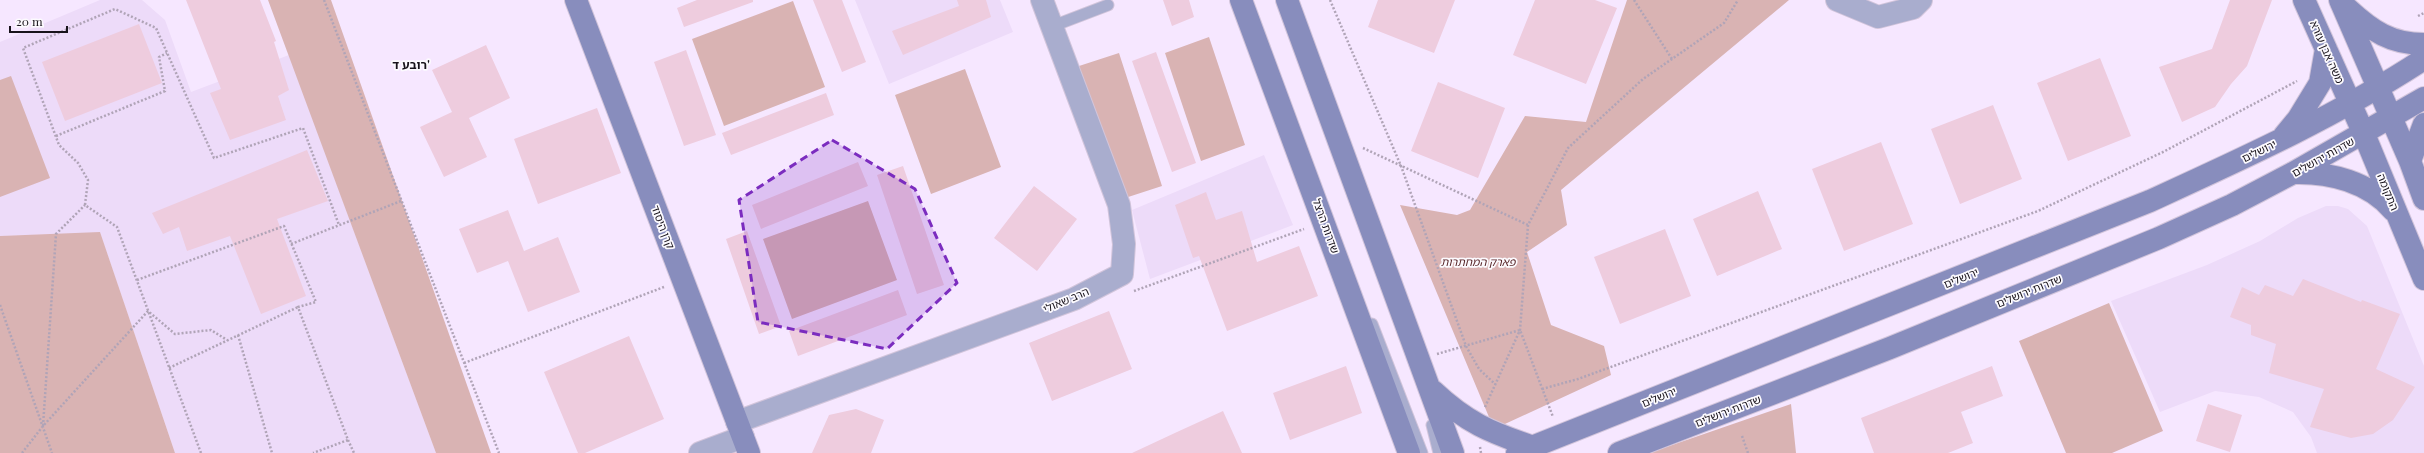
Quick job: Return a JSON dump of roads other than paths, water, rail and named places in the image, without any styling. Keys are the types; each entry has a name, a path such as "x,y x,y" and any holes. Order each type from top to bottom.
{"main road":[{"name":"קרן היסוד","path":"576,0 743,437"},
{"name":"שדרות הרצל","path":"1241,0 1409,453"},
{"path":"1286,0 1453,453"},
{"name":"משה אבן עזרא","path":"2304,0 2351,104"},
{"path":"2340,0 2371,30 2407,44 2424,44"},
{"path":"2340,0 2392,118 2424,199"},
{"path":"2281,140 2298,119 2320,83 2326,49"},
{"path":"2378,88 2424,59"},
{"name":"ירושלים","path":"1525,450 2150,202 2281,140 2351,104 2378,88"},
{"name":"שדרות ירושלים","path":"1619,453 1890,348 2159,238 2232,205 2294,173 2392,118 2424,98"},
{"name":"התקומה","path":"2351,104 2424,279"},
{"path":"2410,161 2424,124"},
{"path":"2294,173 2316,172 2341,178 2362,186 2384,200 2398,218"},
{"path":"1429,388 1452,410 1476,426 1525,450"}],"street":[{"name":"הרב שאולי","path":"743,437 1074,299 1122,274 1124,244 1119,205 1042,0"},
{"path":"1837,0 1878,17 1913,8 1921,0"},
{"path":"700,453 743,437"}],"lane":[{"path":"1053,26 1108,5"},
{"path":"1345,159 1430,419 1439,453"},
{"path":"1311,186 1367,310 1422,453"}],"district":[{"name":"רובע ד'","path":"411,65"}],"park label":[{"name":"פארק המחתרות","path":"1478,262"}]}
